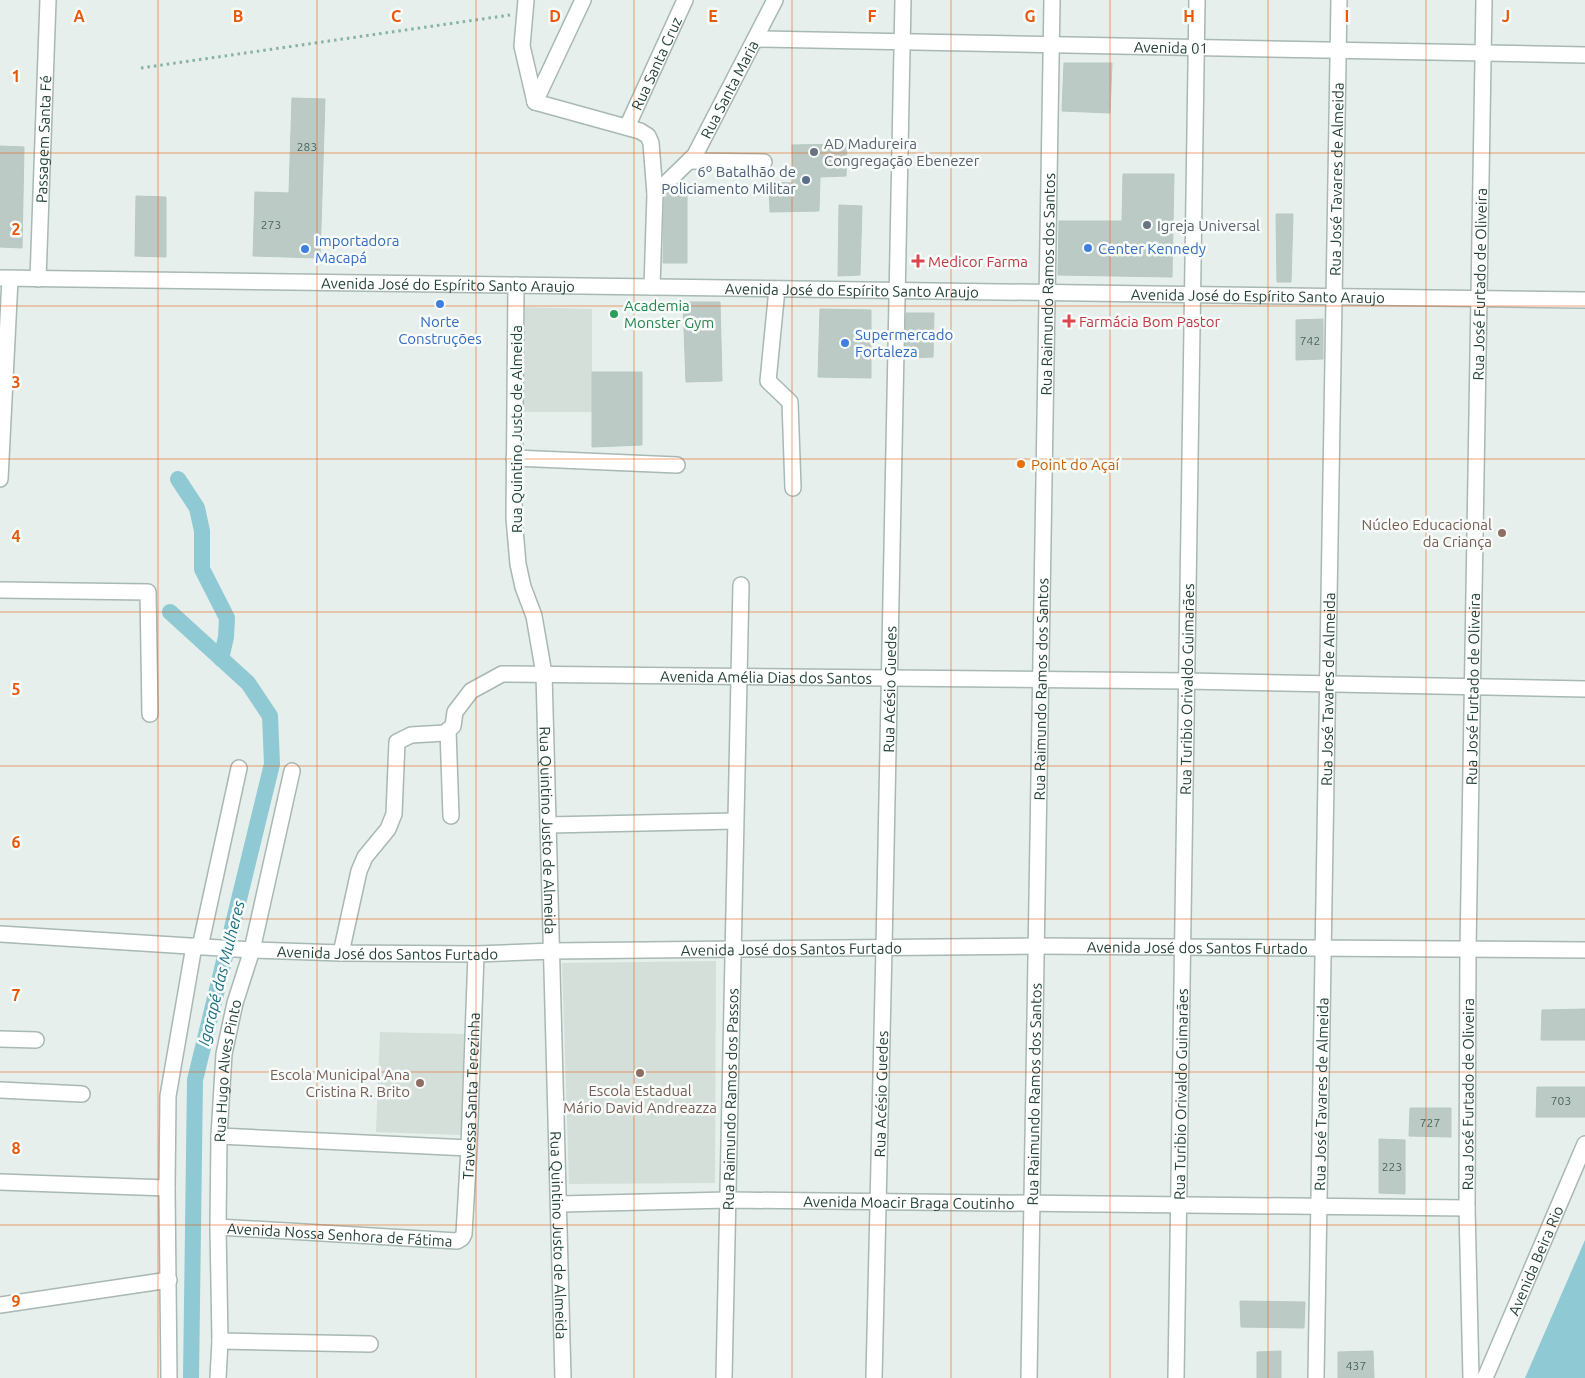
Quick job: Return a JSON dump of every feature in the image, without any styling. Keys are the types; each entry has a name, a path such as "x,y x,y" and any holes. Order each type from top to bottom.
{"street":[{"name":"Passagem Santa Fé","path":"38,279 48,0"},
{"path":"535,102 583,0"},
{"name":"Rua Santa Cruz","path":"627,127 685,0"},
{"name":"Rua Santa Maria","path":"655,194 695,155 775,0"},
{"name":"Rua Acésio Guedes","path":"874,1378 903,0"},
{"name":"Rua Raimundo Ramos dos Santos","path":"1029,1378 1052,0"},
{"name":"Rua Turibio Orivaldo Guimarães","path":"1176,1378 1197,0"},
{"name":"Rua José Tavares de Almeida","path":"1316,1378 1339,0"},
{"name":"Rua José Furtado de Oliveira","path":"1471,1378 1468,1208 1468,949 1484,0"},
{"path":"526,6 522,46 535,102"},
{"name":"Avenida 01","path":"756,39 1585,55"},
{"path":"535,102 640,130 648,136 651,143 655,194 652,287"},
{"path":"689,161 764,162"},
{"name":"Avenida José do Espírito Santo Araujo","path":"5,278 1585,300"},
{"path":"0,479 5,278"},
{"name":"Rua Quintino Justo de Almeida","path":"516,285 514,518 518,564 523,586 534,616 544,674 560,1204 563,1378"},
{"path":"777,289 768,381 790,402 793,488"},
{"path":"514,458 677,465"},
{"name":"Rua Raimundo Ramos dos Passos","path":"724,1378 741,585"},
{"path":"0,590 148,592 150,714"},
{"name":"Avenida Amélia Dias dos Santos","path":"448,730 452,726 455,712 471,691 502,674 1186,681 1585,689"},
{"path":"341,953 359,871 365,857 388,829 394,814 397,742 411,735 445,733 448,730"},
{"path":"448,730 452,816"},
{"path":"169,1378 168,1096 239,768"},
{"name":"Rua Hugo Alves Pinto","path":"218,1378 220,1341 219,1136 224,1054 246,950 292,771"},
{"path":"548,825 735,822"},
{"name":"Avenida José dos Santos Furtado","path":"0,934 246,950 341,953 476,954 552,951 1036,946 1585,950"},
{"name":"Travessa Santa Terezinha","path":"462,1238 464,1234 469,1148 476,954"},
{"path":"0,1039 36,1040"},
{"path":"0,1090 82,1094"},
{"path":"219,1136 469,1148"},
{"name":"Avenida Beira Rio","path":"1485,1378 1585,1144"},
{"path":"0,1182 167,1188"},
{"name":"Avenida Moacir Braga Coutinho","path":"560,1204 728,1200 1468,1208"},
{"name":"Avenida Nossa Senhora de Fátima","path":"218,1227 457,1241 462,1238"},
{"path":"0,1306 169,1280"},
{"path":"220,1341 370,1344"}],"path":[{"path":"142,68 526,6"}],"shaded area":[{"path":"516,307 592,309 592,412 514,412"},
{"name":"Escola Estadual Mário David Andreazza","path":"716,961 715,1183 569,1184 562,963"},
{"name":"Escola Municipal Ana Cristina R. Brito","path":"380,1032 464,1034 461,1135 376,1132"}],"water":[{"path":"1585,1240 1585,1378 1525,1378"}],"building":[{"path":"1064,63 1112,63 1110,113 1062,111"},
{"path":"292,98 325,99 320,258 253,256 255,192 289,193"},
{"name":"6º Batalhão de Policiamento Militar","path":"847,144 846,176 820,177 819,211 770,212 769,182 793,183 792,145"},
{"path":"0,146 24,147 22,248 0,247"},
{"name":"Igreja Universal","path":"1123,174 1174,174 1172,277 1058,275 1059,221 1122,221"},
{"path":"674,190 687,190 687,263 663,263 664,199"},
{"path":"136,196 166,197 166,257 135,256"},
{"path":"839,205 862,206 860,275 838,276"},
{"path":"1276,214 1293,214 1291,282 1277,282"},
{"path":"683,302 720,302 722,381 686,382"},
{"name":"Supermercado Fortaleza","path":"820,309 871,310 871,378 818,377"},
{"path":"906,313 934,313 933,357 905,358"},
{"path":"1323,319 1323,359 1296,360 1296,320"},
{"path":"592,372 642,372 642,445 592,447"},
{"path":"1585,1009 1585,1040 1541,1040 1542,1010"},
{"path":"1537,1087 1585,1087 1585,1117 1536,1117"},
{"path":"1410,1108 1451,1108 1451,1137 1409,1136"},
{"path":"1379,1139 1405,1140 1405,1194 1379,1193"},
{"path":"1240,1301 1305,1302 1304,1328 1241,1327"},
{"path":"1281,1351 1281,1378 1257,1378 1257,1352"},
{"path":"1373,1351 1374,1378 1338,1378 1338,1352"}],"waterway":[{"path":"178,479 197,508 202,531 202,569 227,618 226,637 221,659"},
{"name":"Igarapé das Mulheres","path":"170,612 248,683 270,716 272,764 195,1080 191,1378"}],"place":[{"name":"AD Madureira Congregação Ebenezer","path":"814,152"},
{"name":"6º Batalhão de Policiamento Militar","path":"806,180"},
{"name":"Igreja Universal","path":"1147,225"},
{"name":"Center Kennedy","path":"1088,248"},
{"name":"Importadora Macapá","path":"305,249"},
{"name":"Medicor Farma","path":"918,261"},
{"name":"Norte Construções","path":"440,304"},
{"name":"Academia Monster Gym","path":"614,314"},
{"name":"Farmácia Bom Pastor","path":"1069,321"},
{"name":"Supermercado Fortaleza","path":"845,343"},
{"name":"Point do Açaí","path":"1021,464"},
{"name":"Núcleo Educacional da Criança","path":"1502,533"},
{"name":"Escola Estadual Mário David Andreazza","path":"640,1073"},
{"name":"Escola Municipal Ana Cristina R. Brito","path":"420,1083"}]}
